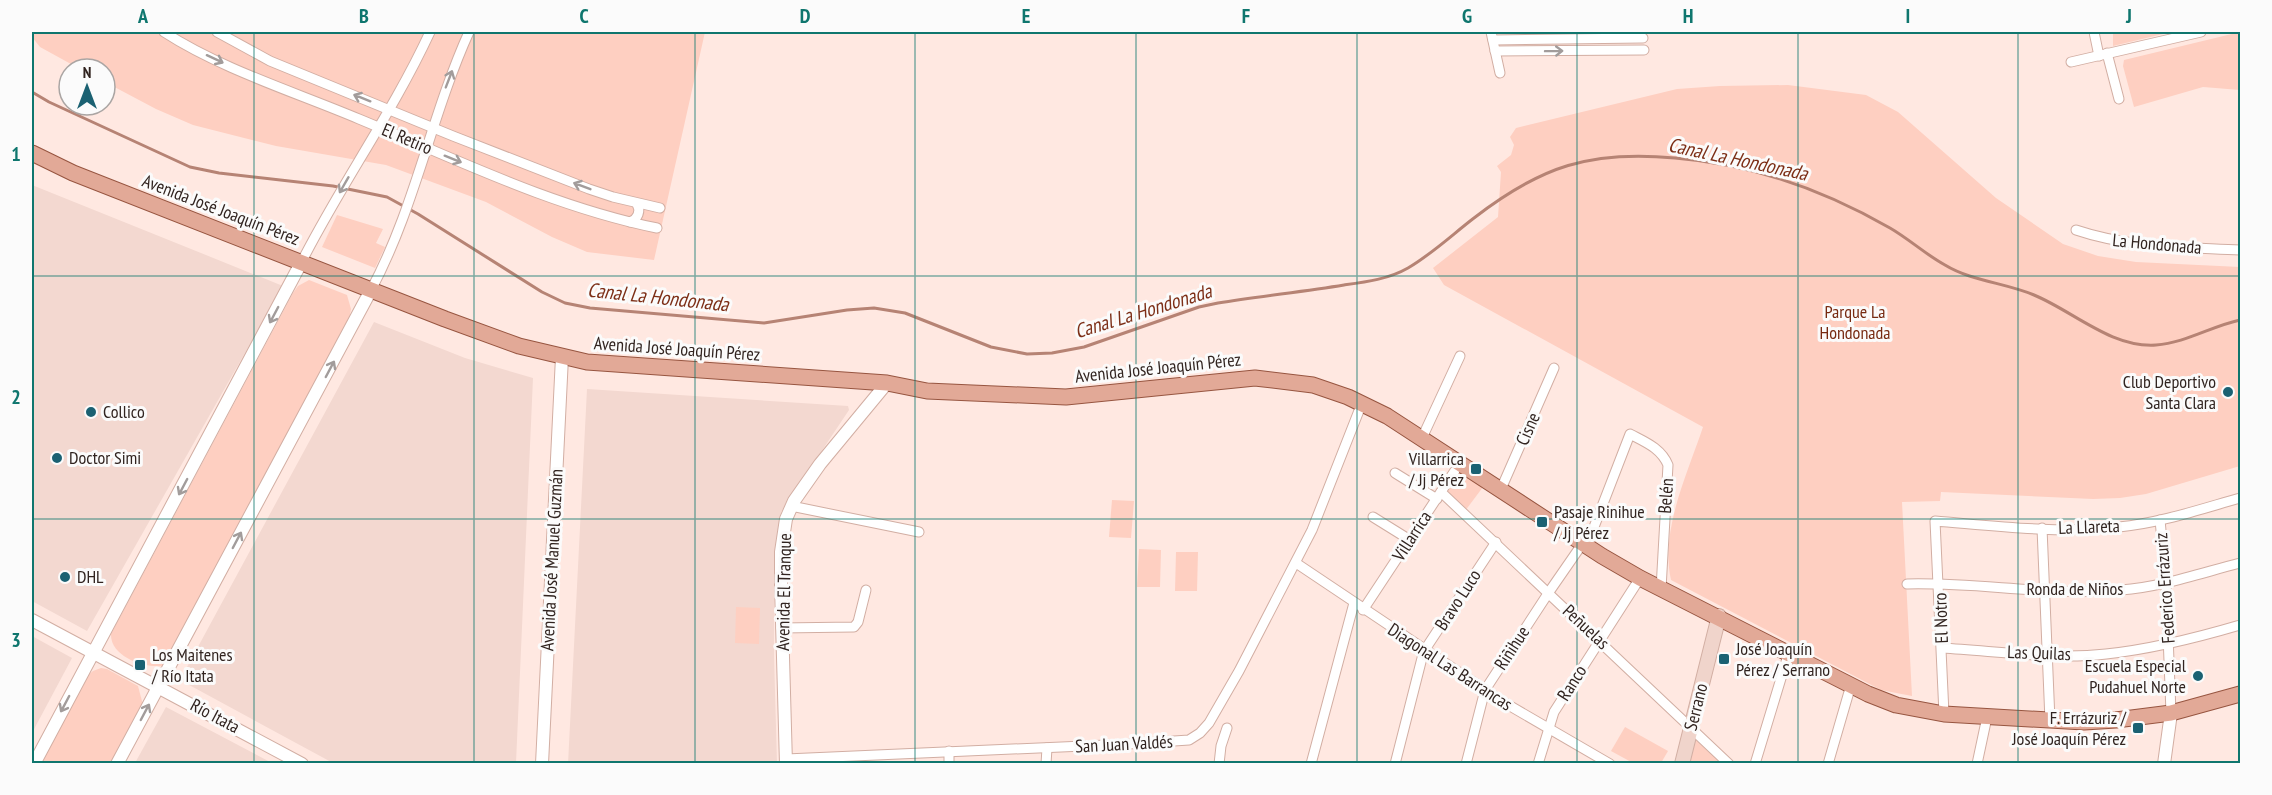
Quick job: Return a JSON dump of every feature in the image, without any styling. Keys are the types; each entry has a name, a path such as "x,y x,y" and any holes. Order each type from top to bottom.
{"main road":[{"name":"Avenida José Joaquín Pérez","path":"32,153 73,173 371,290 501,340 562,357 610,364 887,383 927,391 1066,397 1255,378 1313,385 1362,403 1422,438 1583,544 1640,578 1719,616 1851,685 1896,705 1944,714 1987,717 2050,721 2116,720 2170,712 2241,694"},
{"name":"Serrano","path":"1682,764 1719,616"}],"street":[{"name":"El Retiro","path":"164,32 232,67 427,148 581,208 657,228"},
{"name":"El Retiro","path":"217,32 270,61 432,128 589,189 637,204 660,208"},
{"path":"34,764 301,263 360,157 390,110 430,32"},
{"path":"117,764 371,290 398,234 446,87 469,32"},
{"path":"2094,32 2119,99"},
{"path":"2071,62 2201,32"},
{"path":"1500,73 1492,36 1643,38"},
{"path":"1630,38 1631,50"},
{"path":"1495,51 1644,50"},
{"path":"630,222 636,219 639,213 637,204"},
{"name":"La Hondonada","path":"2076,230 2103,239 2138,244 2241,250"},
{"path":"1422,438 1460,356"},
{"name":"Avenida José Manuel Guzmán","path":"542,764 562,357"},
{"name":"Cisne","path":"1501,489 1554,368"},
{"name":"Avenida El Tranque","path":"786,761 781,628 782,552 785,525 791,506 819,464 887,383"},
{"name":"San Juan Valdés","path":"786,761 1189,740 1209,723 1296,563 1320,512 1362,403"},
{"name":"Belén","path":"1583,544 1594,527 1630,434 1656,448 1664,455 1668,465 1661,589"},
{"name":"Villarrica","path":"1364,610 1460,463"},
{"name":"Peñuelas","path":"1395,473 1439,495 1496,542 1729,764"},
{"name":"La Llareta","path":"1935,521 2078,530 2110,528 2160,520 2241,498"},
{"path":"791,506 919,532"},
{"path":"1373,517 1410,540"},
{"name":"Federico Errázuriz","path":"2160,520 2170,645 2170,712 2164,764"},
{"name":"El Notro","path":"1935,521 1940,583 1944,714"},
{"path":"2042,528 2050,721"},
{"name":"Bravo Luco","path":"1395,764 1419,667 1426,650 1496,542"},
{"name":"Riñihue","path":"1466,764 1485,690 1548,592 1583,544"},
{"name":"Diagonal Las Barrancas","path":"1296,563 1485,690 1547,729 1610,764"},
{"name":"Ronda de Niños","path":"1906,584 1940,583 2044,591 2121,590 2166,583 2241,563"},
{"name":"Ranco","path":"1538,764 1554,712 1640,578"},
{"path":"781,628 855,627 866,590"},
{"path":"1311,764 1354,603"},
{"name":"Río Itata","path":"32,620 302,764"},
{"name":"Las Quilas","path":"1942,648 2048,655 2104,654 2170,645 2241,625"},
{"path":"1755,764 1789,652"},
{"path":"1828,764 1851,685"},
{"path":"1977,764 1987,717"},
{"path":"1219,764 1221,746 1227,728"},
{"path":"1046,764 1047,748"},
{"path":"949,751 949,764"}],"shaded area":[{"path":"32,185 283,286 87,631 32,601"},
{"path":"374,322 465,358 533,378 516,763 333,763 180,680"},
{"path":"587,389 848,406 849,410 781,512 774,559 777,763 568,764"},
{"path":"32,636 72,658 32,733"},
{"path":"166,707 272,763 135,763"}],"green space":[{"path":"32,32 705,32 654,260 587,252 552,237 486,202 386,165 276,146 193,125 117,88 117,57 58,57 40,47 32,37"},
{"path":"2113,32 2171,32 2113,46"},
{"path":"2240,32 2240,90 2203,87 2134,107 2123,66 2124,60"},
{"name":"Parque La Hondonada","path":"1788,85 1866,95 1898,112 1996,198 2063,244 2098,256 2136,262 2240,267 2240,466 2146,494 2120,498 2093,499 1941,492 1940,501 1902,502 1912,696 1881,690 1671,580 1669,542 1672,522 1703,427 1444,285 1433,268 1498,217 1501,172 1497,166 1511,155 1514,145 1510,137 1516,128 1677,89"},
{"path":"337,215 383,229 376,243 385,247 375,268 322,247"},
{"path":"309,280 347,295 351,309 349,320 167,660 162,666 137,663 116,649 111,634 293,293 298,286"},
{"path":"1458,472 1483,487 1465,511 1446,493"},
{"path":"1112,500 1134,501 1131,538 1109,537"},
{"path":"1139,549 1161,550 1160,587 1137,587"},
{"path":"1176,552 1198,552 1197,591 1175,591"},
{"path":"736,607 760,608 759,644 735,643"},
{"path":"101,668 138,686 143,705 111,763 40,764 87,676"},
{"path":"1625,727 1668,751 1661,763 1633,763 1611,751"},
{"path":"1694,738 1721,763 1689,764"}],"waterway":[{"name":"Canal La Hondonada","path":"32,92 190,167 219,173 333,186 387,197 542,292 565,303 590,308 764,323 874,308 905,313 991,347 1027,354 1052,353 1084,347 1199,307 1361,283 1393,275 1425,257 1498,200 1545,174 1592,160 1645,156 1731,166 1813,191 1865,214 1955,270 2034,295 2123,341 2139,344 2167,344 2240,320"}],"place":[{"name":"Club Deportivo Santa Clara","path":"2228,392"},
{"name":"Collico","path":"91,412"},
{"name":"Doctor Simi","path":"57,458"},
{"name":"Villarrica / Jj Pérez","path":"1476,469"},
{"name":"Pasaje Rinihue / Jj Pérez","path":"1542,522"},
{"name":"DHL","path":"65,577"},
{"name":"José Joaquín Pérez / Serrano","path":"1724,659"},
{"name":"Los Maitenes / Río Itata","path":"140,665"},
{"name":"Escuela Especial Pudahuel Norte","path":"2198,676"},
{"name":"F. Errázuriz / José Joaquín Pérez","path":"2138,728"}]}
